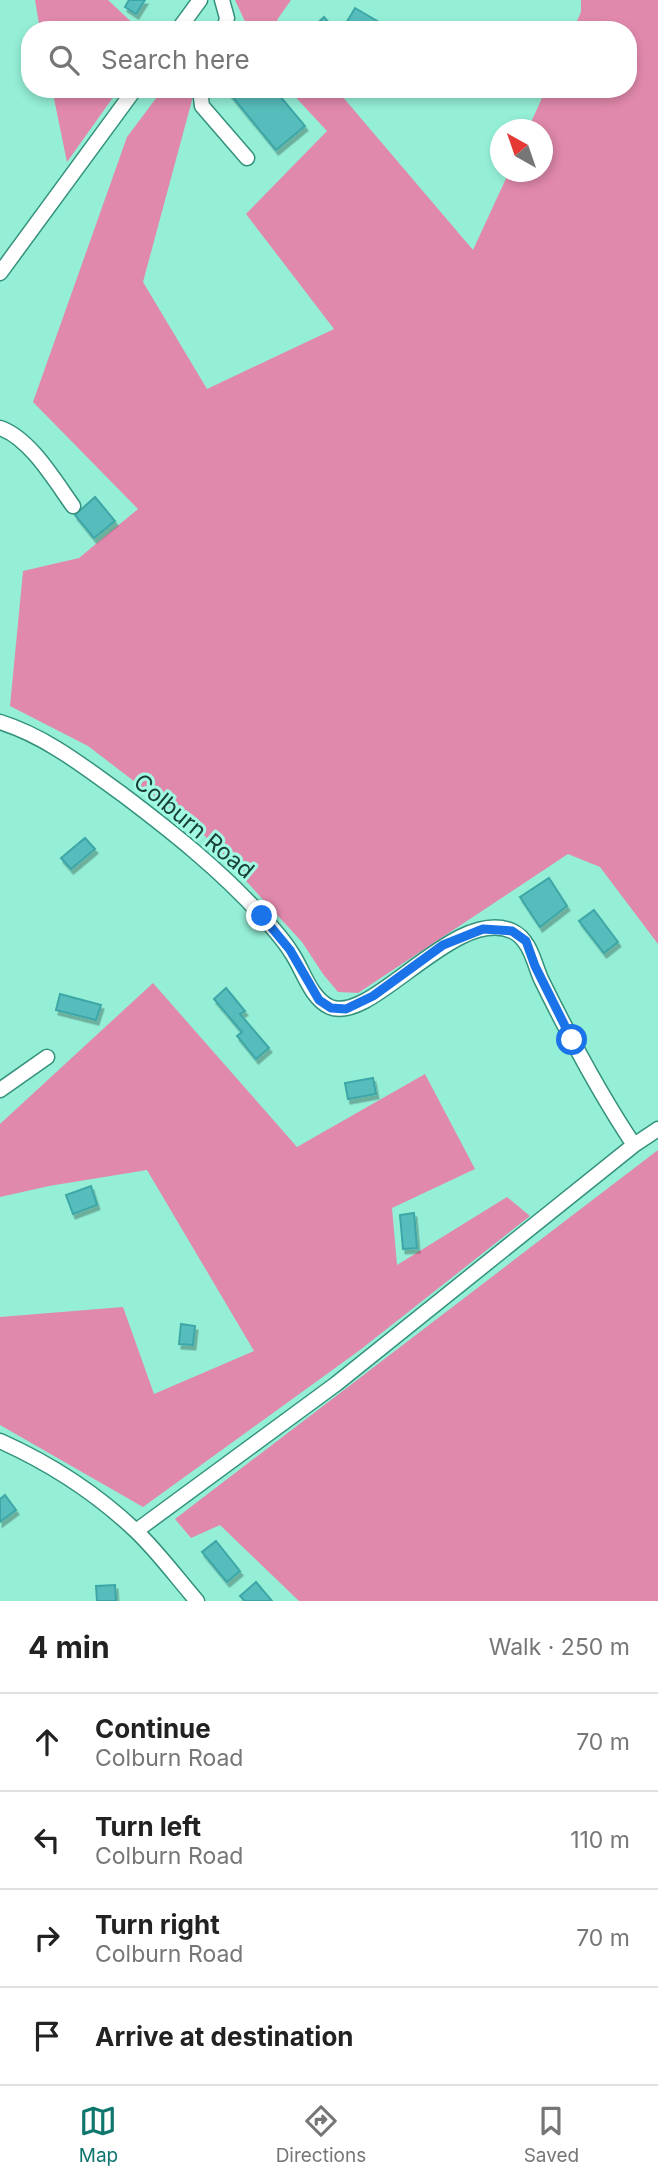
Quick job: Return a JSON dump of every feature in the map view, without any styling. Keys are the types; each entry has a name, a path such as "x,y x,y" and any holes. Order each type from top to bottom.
{"street":[{"path":"185,21 200,0"},
{"path":"222,0 226,21"},
{"path":"0,273 128,98"},
{"path":"201,98 202,106 247,158"},
{"path":"0,428 13,433 27,446 73,506"},
{"name":"Colburn Road","path":"0,722 24,729 62,750 200,855 262,916 290,950 319,1000 331,1008 346,1009 360,1004 443,945 483,929 512,931 526,941 535,966 581,1057 634,1145"},
{"path":"0,1090 47,1057"},
{"path":"136,1531 336,1384 634,1145 658,1129"},
{"path":"0,1441 92,1495 136,1531 197,1601"}],"shaded area":[{"path":"35,0 108,0 130,21 38,21"},
{"path":"235,0 291,0 278,21 245,21"},
{"path":"581,0 658,0 658,944 600,867 568,854 358,993 338,992 302,942 203,834 88,746 10,706 23,571 79,558 138,509 33,402 127,137 156,98 193,98 143,282 207,389 334,329 246,214 327,131 296,98 344,98 473,250 504,182 553,182 553,119 532,119 542,98 637,98 637,21 577,21 581,12"},
{"path":"54,98 113,98 67,162"},
{"path":"153,983 297,1147 425,1074 475,1169 392,1208 397,1265 507,1197 530,1216 360,1350 143,1507 0,1425 0,1317 123,1307 154,1394 254,1351 147,1170 0,1197 0,1124"},
{"path":"658,1150 658,1601 299,1601 220,1525 191,1538 175,1519"}],"building":[{"path":"129,0 145,0 136,14 125,7"},
{"path":"355,8 377,21 347,21"},
{"path":"233,98 282,98 305,126 276,150"},
{"path":"95,497 115,521 94,538 75,515"},
{"path":"85,838 95,849 71,869 61,858"},
{"path":"549,878 567,906 540,927 520,897"},
{"path":"594,910 618,942 604,953 579,921"},
{"path":"226,988 245,1011 240,1014 269,1048 256,1059 237,1036 242,1032 214,999"},
{"path":"60,994 101,1005 96,1020 56,1010"},
{"path":"373,1078 376,1094 348,1099 345,1083"},
{"path":"91,1186 97,1205 73,1214 66,1195"},
{"path":"414,1213 417,1248 403,1249 400,1215"},
{"path":"181,1324 195,1326 193,1345 179,1344"},
{"path":"5,1495 16,1510 0,1522 0,1499"},
{"path":"216,1541 240,1571 227,1582 202,1552"},
{"path":"256,1582 272,1601 245,1601 240,1596"},
{"path":"115,1585 116,1601 97,1601 96,1586"}],"route":[{"path":"262,916 290,950 319,1000 331,1008 346,1009 373,996 443,945 483,929 512,931 526,941 535,966 572,1040"}]}
